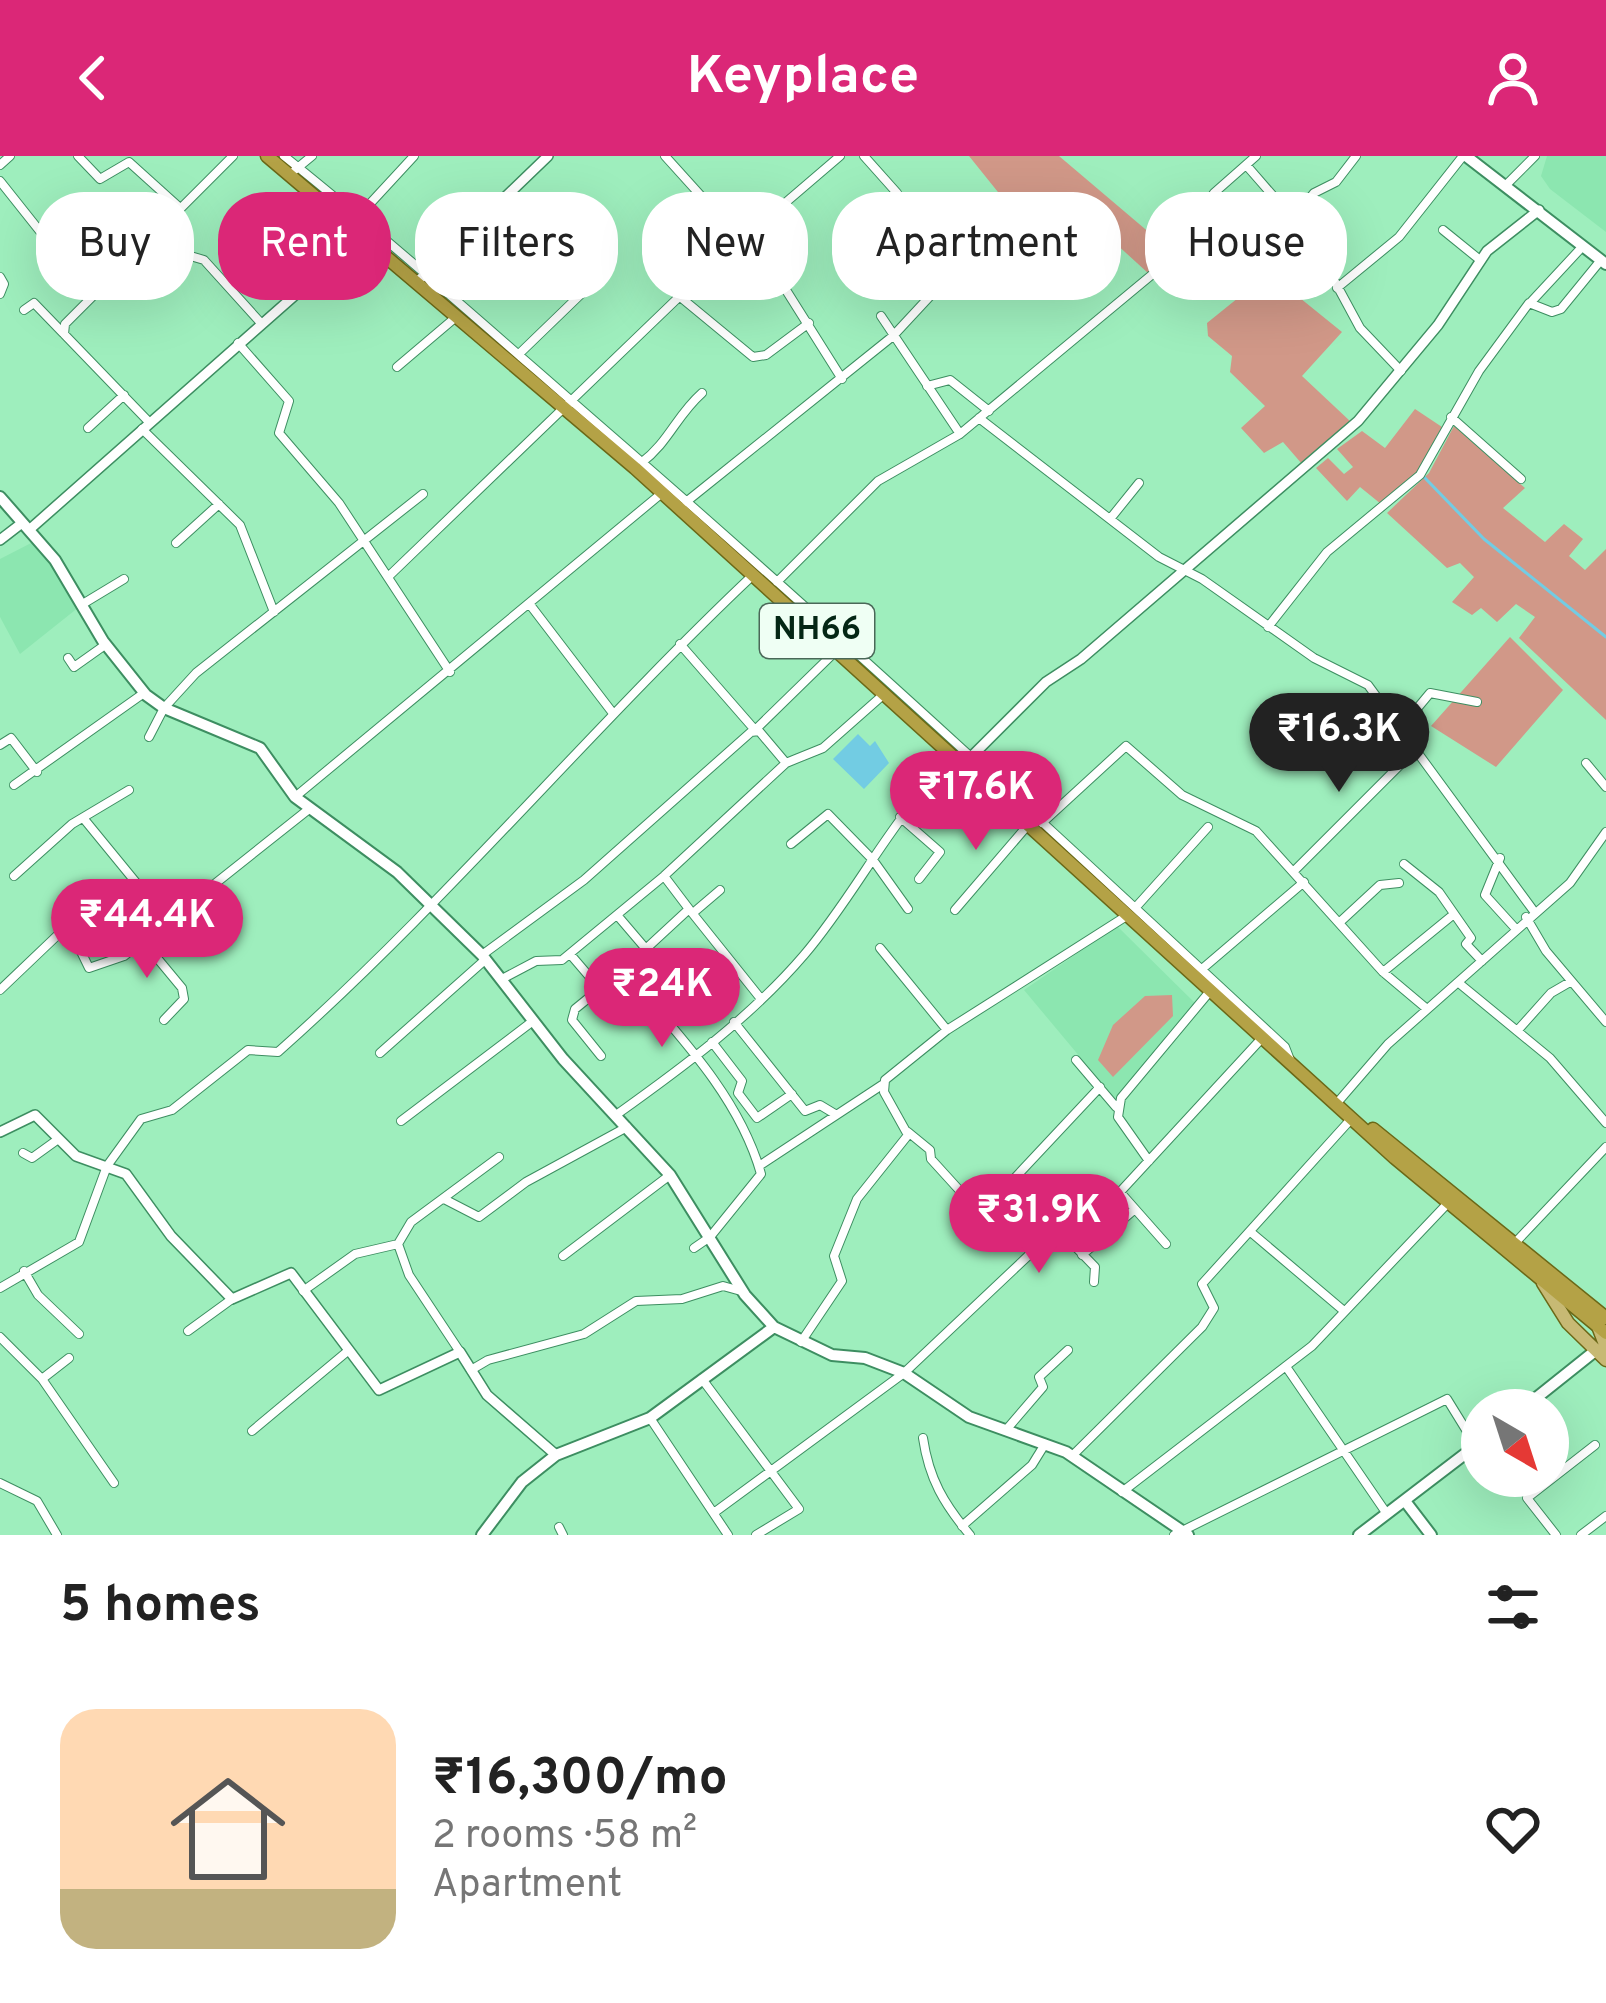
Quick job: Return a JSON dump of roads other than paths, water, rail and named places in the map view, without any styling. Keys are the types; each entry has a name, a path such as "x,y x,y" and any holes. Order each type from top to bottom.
{"highway":[{"name":"NH66","path":"267,156 319,192"},
{"name":"NH66","path":"442,300 516,356 638,465 662,493 684,504 752,576 774,585 837,650 1132,911 1292,1065 1604,1337"},
{"name":"NH66","path":"1355,1118 1407,1152 1514,1244 1604,1337"}],"main road":[{"path":"1464,156 1507,184 1604,262"},
{"path":"0,497 55,560 106,645 144,693 164,708 246,738 271,759 295,797 434,906 484,957 533,1021 670,1175 742,1292 774,1328 800,1343 904,1373 969,1418 1072,1456 1181,1534"},
{"path":"1543,1283 1568,1324 1604,1337 1545,1389"},
{"path":"482,1535 522,1482 556,1455 650,1418 774,1328"},
{"path":"1360,1535 1461,1457"},
{"path":"1405,1502 1431,1535"}],"street":[{"path":"0,165 10,156"},
{"path":"78,156 100,179 129,162 162,192"},
{"path":"194,194 232,156"},
{"path":"284,156 295,171 313,156"},
{"path":"381,192 414,156"},
{"path":"510,192 548,156"},
{"path":"665,156 698,192"},
{"path":"797,192 840,156"},
{"path":"864,156 896,192"},
{"path":"1215,192 1256,156"},
{"path":"1320,192 1357,156"},
{"path":"1347,279 1417,218 1464,156"},
{"path":"1507,184 1535,156"},
{"path":"1247,166 1270,192"},
{"path":"0,181 36,226"},
{"path":"616,1115 696,1056 804,955 900,817 1046,682 1081,659 1358,421 1401,371 1480,260 1539,210"},
{"path":"1443,230 1480,260"},
{"path":"1268,627 1327,552 1412,485 1451,417 1532,302 1583,246"},
{"path":"391,253 415,274"},
{"path":"194,257 204,260 260,322"},
{"path":"1532,302 1552,312 1561,309 1604,262"},
{"path":"0,277 0,294"},
{"path":"774,585 878,481 960,434 1145,280"},
{"path":"64,334 67,320 87,300"},
{"path":"0,540 25,527 286,300"},
{"path":"447,300 516,356 575,300"},
{"path":"389,576 676,300"},
{"path":"685,300 752,357 766,355 809,323"},
{"path":"791,300 842,379"},
{"path":"684,504 842,379 926,300"},
{"path":"1344,300 1360,328 1401,371"},
{"path":"25,310 34,303 240,525 274,611"},
{"path":"397,367 458,316"},
{"path":"881,316 960,434"},
{"path":"237,342 290,401 279,433 315,471 449,672"},
{"path":"927,386 950,380 989,410"},
{"path":"702,393 679,414 667,442 638,465 962,761"},
{"path":"88,428 124,395"},
{"path":"1451,417 1521,479"},
{"path":"979,418 1159,557 1185,568 1268,627 1368,685 1500,858 1570,982 1606,1022"},
{"path":"1110,518 1139,483"},
{"path":"295,797 662,493"},
{"path":"149,737 164,708 207,664 366,544 423,494"},
{"path":"176,543 219,504"},
{"path":"0,1288 79,1241 107,1166 145,1116 172,1110 248,1050 278,1052 434,906 612,712 752,576"},
{"path":"81,605 124,579"},
{"path":"531,606 612,712"},
{"path":"680,644 786,763"},
{"path":"68,658 74,667 106,645"},
{"path":"380,1053 484,957 584,880 755,730 837,650"},
{"path":"14,785 144,693"},
{"path":"502,979 530,964 558,962 570,954 664,876 786,763 824,748 885,693"},
{"path":"1400,729 1430,693 1477,702"},
{"path":"0,745 11,739 37,772"},
{"path":"956,910 1036,826 1124,745 1182,795 1256,832 1383,972 1427,1009"},
{"path":"1294,871 1414,750"},
{"path":"1586,763 1606,787"},
{"path":"1045,794 1056,786 1052,775"},
{"path":"14,876 84,819 129,790"},
{"path":"0,990 64,929 72,933 92,969 143,941 170,924 227,868 309,809"},
{"path":"791,844 828,814 873,860 908,909"},
{"path":"900,817 940,852 919,879"},
{"path":"84,819 170,924"},
{"path":"759,1166 882,1085 947,1030 1132,911 1208,827"},
{"path":"1336,1103 1427,1009 1460,984 1530,913 1570,883 1606,832"},
{"path":"1500,858 1485,895 1515,928"},
{"path":"1404,864 1439,892 1471,938 1466,944 1482,961"},
{"path":"664,876 761,999"},
{"path":"1202,969 1304,882"},
{"path":"1340,922 1380,885 1399,883"},
{"path":"601,1056 572,1020 575,1009 719,890"},
{"path":"1132,911 1285,1047 1292,1065"},
{"path":"1383,972 1454,914"},
{"path":"617,915 646,949"},
{"path":"143,941 182,988 184,999 164,1020"},
{"path":"880,948 947,1030"},
{"path":"570,954 600,989"},
{"path":"623,970 696,1056 747,1128 759,1166 757,1184 710,1237 694,1248"},
{"path":"1517,1031 1552,993 1570,982"},
{"path":"1460,984 1550,1058 1606,1123"},
{"path":"1117,1108 1213,988"},
{"path":"401,1121 533,1021"},
{"path":"734,1022 805,1112 820,1105 835,1114"},
{"path":"715,1512 904,1373 1029,1255 1045,1252 1073,1227 1084,1231 1263,1037"},
{"path":"712,1042 742,1081 738,1093 757,1118 792,1094"},
{"path":"1076,1060 1117,1108 1118,1118 1149,1161"},
{"path":"882,1085 908,1132 930,1150 931,1159 981,1214 1100,1088"},
{"path":"0,1132 35,1114 76,1156 126,1174 171,1236 232,1299"},
{"path":"1072,1456 1202,1328 1214,1308 1202,1284 1355,1118"},
{"path":"446,1200 479,1217 526,1182 627,1127"},
{"path":"800,1343 842,1281 834,1256 857,1199 908,1132"},
{"path":"23,1153 32,1158 57,1140"},
{"path":"1514,1244 1606,1147"},
{"path":"304,1291 355,1254 398,1244 411,1222 499,1157"},
{"path":"563,1256 670,1175"},
{"path":"1120,1192 1166,1244"},
{"path":"1122,1492 1287,1368 1447,1204"},
{"path":"1082,1255 1135,1209"},
{"path":"1252,1234 1344,1311"},
{"path":"1064,1235 1095,1267 1094,1282"},
{"path":"398,1244 409,1275 487,1395 556,1455"},
{"path":"24,1271 38,1295 79,1334"},
{"path":"188,1331 232,1299 286,1273 379,1390 460,1352"},
{"path":"471,1370 488,1360 584,1334 636,1301 682,1298 723,1286 742,1292"},
{"path":"0,1337 42,1379 114,1483"},
{"path":"251,1431 349,1350"},
{"path":"1004,1431 1043,1387 1039,1377 1068,1350"},
{"path":"42,1379 69,1358"},
{"path":"1287,1368 1387,1514"},
{"path":"703,1379 799,1509 755,1535"},
{"path":"1181,1534 1447,1399 1461,1418"},
{"path":"650,1418 728,1535"},
{"path":"923,1438 928,1474 945,1499 946,1511 970,1535"},
{"path":"962,1526 1032,1465 1045,1444"},
{"path":"1556,1535 1528,1498 1595,1445"},
{"path":"0,1483 37,1501 57,1535"},
{"path":"1581,1535 1606,1516"}],"water":[{"path":"858,734 870,746 875,741 889,763 864,789 833,759"}],"waterway":[{"path":"1424,477 1484,539 1606,637"}]}
